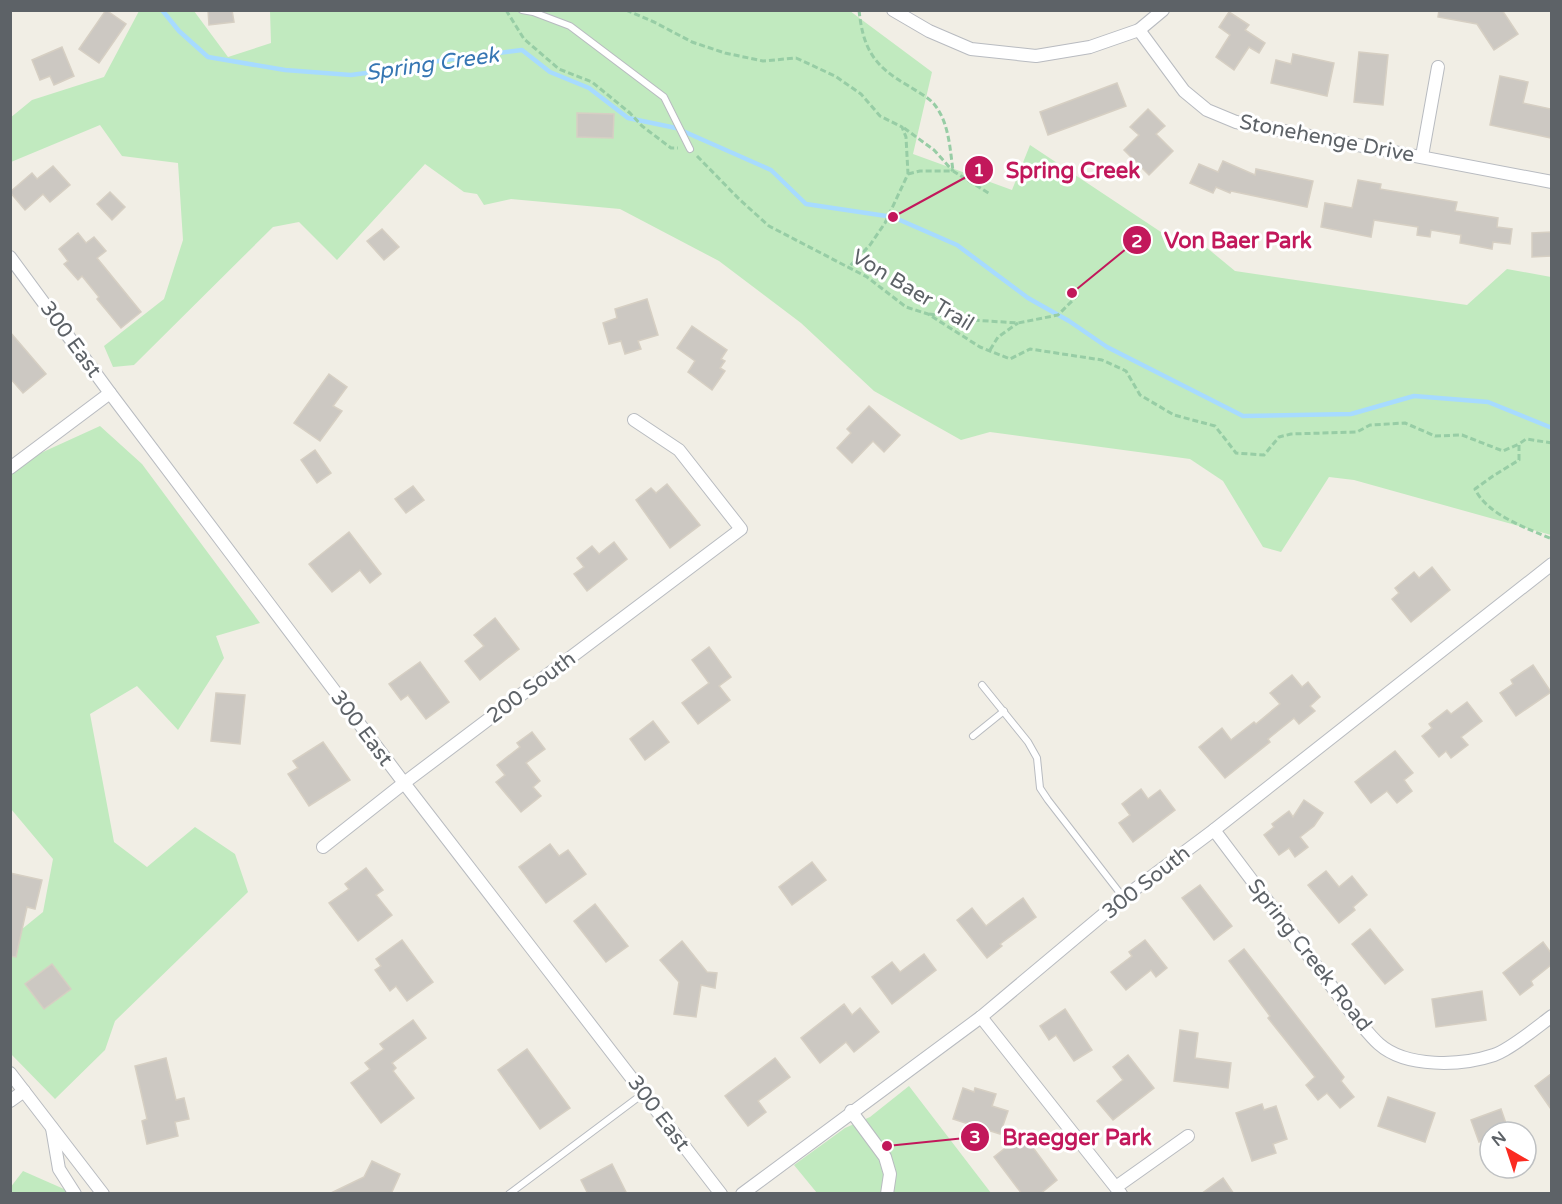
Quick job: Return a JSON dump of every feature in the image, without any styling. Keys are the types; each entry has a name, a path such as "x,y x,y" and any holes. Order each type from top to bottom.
{"street":[{"path":"893,10 929,31 971,49 1036,56 1090,46 1139,30 1162,10"},
{"name":"Stonehenge Drive","path":"1139,30 1184,91 1207,110 1236,122 1551,182"},
{"path":"1422,156 1438,68"},
{"name":"300 East","path":"10,257 404,783 721,1194"},
{"path":"10,468 110,393"},
{"name":"200 South","path":"323,847 404,783 741,529 679,450 634,420"},
{"name":"300 South","path":"742,1194 851,1111 981,1017 1123,898 1214,830 1550,566"},
{"name":"Spring Creek Road","path":"1214,830 1354,1016 1380,1045 1407,1060 1447,1064 1495,1054 1551,1016"},
{"path":"981,1017 1119,1190 1188,1136"},
{"path":"10,1073 103,1194"},
{"path":"10,1101 24,1090"},
{"path":"851,1111 885,1158 890,1174 887,1194"},
{"path":"51,1126 59,1169 75,1194"}],"lane":[{"path":"522,10 570,26 664,97 690,149"},
{"path":"982,684 1028,742 1037,758 1040,788 1123,898"},
{"path":"974,735 1004,711"},
{"path":"509,1194 644,1093"}],"path":[{"path":"506,10 524,39 559,69 592,82 671,148 690,149"},
{"path":"626,10 692,42 725,53 763,61 796,58 835,76 861,94 880,116 902,127 934,150 953,171 990,194"},
{"path":"859,10 865,44 877,65 935,106 947,130 953,171"},
{"path":"848,268 885,223 890,208 908,174 906,137 902,127"},
{"name":"Von Baer Trail","path":"690,149 769,226 872,281 906,307 928,314 980,347 1010,359 1030,350 1102,360 1126,371 1140,396 1174,415 1215,426 1236,453 1264,455 1279,437 1291,434 1358,432 1370,425 1405,423 1435,436 1462,435 1503,451 1518,444"},
{"path":"908,174 920,171 953,171"},
{"path":"928,314 1018,323 1058,315 1079,294"},
{"path":"990,350 998,337 1018,323"},
{"path":"1551,443 1526,439 1518,444 1519,460 1475,489 1478,496 1507,520 1551,539"}],"green space":[{"path":"139,11 194,11 228,57 271,43 270,11 850,11 932,72 913,154 1012,190 1030,145 1185,248 1201,243 1235,271 1467,305 1507,269 1551,277 1551,535 1354,480 1329,477 1281,552 1263,547 1223,481 1190,459 990,432 961,440 874,391 801,323 719,261 620,209 511,199 484,205 477,194 464,192 425,164 337,260 299,222 273,227 134,365 113,367 104,346 164,299 183,240 178,163 122,156 100,125 11,162 10,118 32,100 104,77"},
{"path":"100,426 142,464 260,623 216,636 224,658 178,730 137,686 90,714 114,842 147,867 195,827 235,854 248,892 115,1021 105,1050 55,1099 11,1054 11,938 43,912 53,859 11,809 11,474 32,457"},
{"path":"909,1086 991,1193 817,1193 794,1165 845,1128 870,1117"},
{"path":"23,1171 73,1193 11,1193 10,1188"}],"building":[{"path":"106,10 126,24 99,63 79,49"},
{"path":"208,10 232,10 234,22 209,25"},
{"path":"1439,10 1502,10 1518,34 1494,50 1477,24 1438,17"},
{"path":"1229,12 1249,25 1245,30 1265,43 1259,53 1249,47 1234,70 1216,57 1230,35 1219,27"},
{"path":"62,47 74,76 54,85 50,76 40,80 32,60"},
{"path":"1359,52 1388,55 1383,105 1354,102"},
{"path":"1293,54 1334,63 1327,96 1271,83 1276,60 1291,64"},
{"path":"1500,76 1528,82 1523,103 1551,109 1551,138 1490,125"},
{"path":"1117,83 1126,106 1048,135 1040,112"},
{"path":"1148,109 1165,126 1156,134 1173,151 1149,175 1124,150 1139,135 1130,127"},
{"path":"577,113 614,114 613,138 577,137"},
{"path":"1223,161 1255,175 1256,169 1313,181 1307,207 1231,191 1230,193 1216,187 1213,193 1190,183 1199,164 1218,172"},
{"path":"53,166 70,185 50,202 43,194 25,210 10,192 32,173 37,179"},
{"path":"1358,180 1381,184 1380,189 1457,202 1455,211 1498,218 1497,227 1512,229 1510,244 1493,242 1492,249 1460,243 1461,235 1431,230 1430,237 1417,235 1418,227 1374,220 1371,237 1321,227 1325,203 1352,208"},
{"path":"110,192 125,207 112,220 97,204"},
{"path":"382,229 399,247 384,260 367,241"},
{"path":"1551,232 1551,256 1532,257 1532,233"},
{"path":"78,233 86,243 94,237 106,251 97,258 141,312 121,328 97,299 99,297 82,276 78,280 64,264 68,261 59,249"},
{"path":"647,299 658,335 638,341 641,349 625,354 621,341 609,344 603,323 617,318 615,309"},
{"path":"692,326 727,350 721,359 725,361 720,368 725,371 712,390 688,372 695,361 677,348"},
{"path":"10,332 46,374 23,393 10,378"},
{"path":"329,374 347,387 333,406 342,411 320,441 294,423"},
{"path":"869,406 900,435 884,452 873,441 852,463 837,448 851,433 847,429"},
{"path":"315,450 331,473 317,483 301,460"},
{"path":"667,484 700,525 670,548 636,500 651,488 656,493"},
{"path":"413,486 424,500 406,513 395,499"},
{"path":"349,532 381,574 370,583 360,570 332,592 309,564"},
{"path":"614,542 627,559 587,591 574,574 584,567 577,558 592,546 599,554"},
{"path":"1432,567 1450,590 1411,622 1392,599 1399,593 1395,588 1414,572 1419,578"},
{"path":"495,618 519,649 480,680 465,661 484,646 474,635"},
{"path":"709,647 731,677 719,686 730,700 698,724 682,703 709,683 692,660"},
{"path":"420,662 449,702 426,719 408,695 401,700 389,684"},
{"path":"1533,665 1551,692 1516,716 1500,693 1513,684 1511,680"},
{"path":"1292,675 1302,687 1308,682 1320,697 1310,706 1315,711 1299,724 1294,718 1268,739 1270,742 1225,778 1199,747 1222,728 1231,740 1254,722 1256,724 1280,704 1270,693"},
{"path":"216,693 245,695 240,744 211,741"},
{"path":"1467,702 1482,721 1461,737 1468,745 1451,758 1446,751 1439,757 1422,736 1432,728 1429,724 1447,710 1451,714"},
{"path":"653,721 669,742 645,760 630,739"},
{"path":"532,732 545,749 526,763 540,781 533,787 541,796 521,812 496,782 505,775 497,765 520,747 517,743"},
{"path":"323,742 350,780 309,806 288,774 298,768 293,761"},
{"path":"1395,751 1413,773 1404,780 1412,791 1397,803 1387,791 1371,803 1355,782"},
{"path":"1141,789 1148,799 1160,790 1175,810 1133,842 1119,823 1130,815 1122,804"},
{"path":"1304,800 1323,813 1314,826 1300,837 1308,847 1295,857 1289,848 1279,855 1264,835 1274,827 1272,824 1289,811 1293,817"},
{"path":"550,844 559,856 568,850 586,874 546,903 519,867"},
{"path":"812,862 826,880 792,905 779,887"},
{"path":"366,868 383,890 376,895 392,915 358,941 329,903 349,889 345,884"},
{"path":"1326,871 1339,887 1352,876 1367,895 1353,907 1355,910 1339,923 1308,885"},
{"path":"10,873 42,880 35,909 27,907 16,957 10,956"},
{"path":"1200,885 1232,926 1214,940 1182,898"},
{"path":"1023,898 1036,917 1000,944 1002,946 987,958 957,920 972,908 986,926"},
{"path":"595,904 628,946 606,962 574,921"},
{"path":"1370,929 1403,970 1385,984 1352,944"},
{"path":"402,940 433,982 407,1001 396,986 390,991 375,970 381,966 376,959"},
{"path":"1145,940 1167,968 1156,977 1151,970 1126,990 1111,972 1132,956 1129,952"},
{"path":"682,941 707,972 717,973 715,988 701,985 696,1017 674,1014 679,982 660,960"},
{"path":"1543,942 1551,953 1551,965 1531,981 1533,985 1520,995 1503,973"},
{"path":"1244,949 1344,1077 1341,1081 1354,1097 1340,1108 1327,1093 1318,1100 1306,1085 1315,1077 1268,1018 1270,1016 1229,961"},
{"path":"924,954 936,970 892,1004 872,977 892,962 900,972"},
{"path":"52,964 71,989 44,1009 25,984"},
{"path":"1482,991 1486,1020 1436,1027 1432,999"},
{"path":"844,1004 852,1015 860,1008 879,1032 854,1052 846,1042 820,1063 801,1038"},
{"path":"1065,1009 1092,1050 1074,1061 1056,1035 1049,1040 1040,1026"},
{"path":"413,1020 426,1038 392,1063 396,1068 393,1071 414,1098 381,1123 351,1083 370,1069 365,1063 384,1049 380,1044"},
{"path":"1180,1030 1198,1033 1195,1058 1231,1063 1228,1088 1174,1081"},
{"path":"527,1049 570,1108 540,1129 498,1070"},
{"path":"1128,1055 1154,1088 1113,1120 1097,1101 1123,1080 1113,1067"},
{"path":"166,1058 176,1100 184,1098 189,1119 175,1122 178,1136 147,1144 142,1121 147,1119 135,1066"},
{"path":"775,1058 790,1077 758,1101 766,1112 748,1126 725,1096"},
{"path":"1551,1074 1551,1109 1535,1086"},
{"path":"963,1088 974,1092 975,1088 996,1094 992,1106 1008,1111 1000,1134 953,1119"},
{"path":"1388,1097 1435,1113 1425,1142 1378,1126"},
{"path":"1262,1104 1264,1110 1276,1106 1287,1139 1273,1144 1276,1153 1252,1161 1236,1113"},
{"path":"1501,1109 1505,1120 1478,1120 1478,1139 1471,1120"},
{"path":"1023,1134 1057,1180 1040,1194 1022,1194 994,1157"},
{"path":"372,1161 400,1174 391,1194 329,1194 364,1177"},
{"path":"612,1164 627,1194 588,1194 581,1180"},
{"path":"1223,1178 1234,1194 1201,1194"}],"waterway":[{"name":"Spring Creek","path":"162,10 179,31 208,57 285,70 351,75 522,50 550,72 589,88 628,118 676,128 771,170 806,204 893,217 957,245 1028,298 1069,321 1107,347 1243,416 1351,414 1414,396 1488,402 1552,428"}],"place":[{"name":"Spring Creek","path":"893,217"},
{"name":"Von Baer Park","path":"1072,293"},
{"name":"Braegger Park","path":"887,1146"}]}
